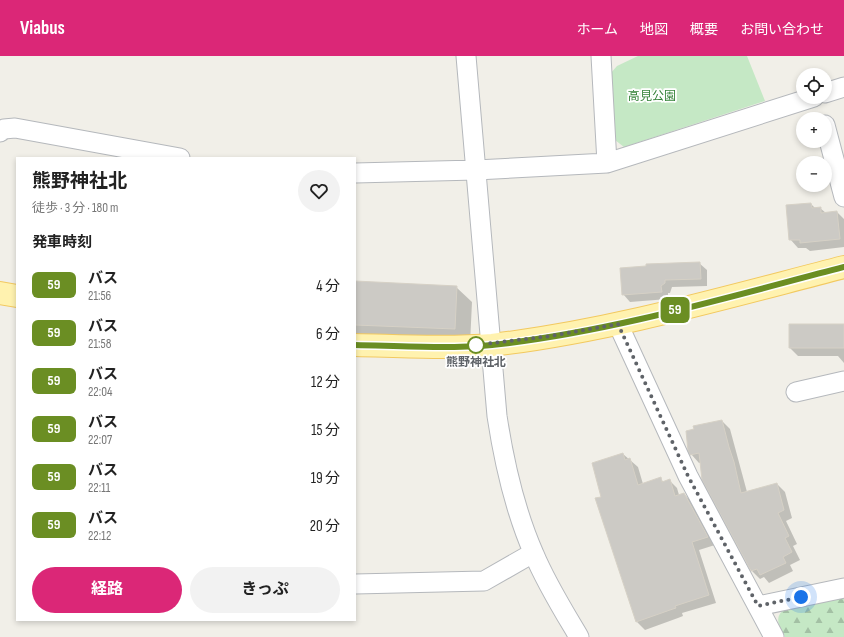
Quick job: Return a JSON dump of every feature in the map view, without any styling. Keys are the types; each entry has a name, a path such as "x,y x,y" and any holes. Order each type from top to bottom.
{"main road":[{"path":"356,345 490,345 551,336 618,324 844,267"},
{"path":"0,293 16,296"}],"street":[{"path":"466,56 496,416 505,468 533,554 552,592 579,637"},
{"path":"606,58 608,163"},
{"path":"832,91 844,87"},
{"path":"356,174 476,170 608,163 796,103"},
{"path":"0,132 4,129 15,128 174,157"},
{"path":"831,148 844,197"},
{"path":"618,324 688,476 774,637"},
{"path":"796,392 844,381"},
{"path":"356,584 484,581 533,554"},
{"path":"758,606 844,588"}],"green space":[{"name":"高見公園","path":"638,56 747,56 765,101 624,147 615,140 610,74 617,66"},
{"path":"844,595 844,637 785,637 779,625 778,618 782,611 786,608"}],"building":[{"path":"811,203 812,208 821,207 821,213 837,211 840,239 800,243 800,240 789,240 786,205"},
{"path":"700,262 701,279 665,280 665,283 661,286 662,292 622,295 620,268 646,266 646,264"},
{"path":"356,281 457,286 455,329 356,325"},
{"path":"789,324 844,324 844,348 789,348"},
{"path":"722,420 741,493 777,483 784,510 778,513 789,536 785,538 792,552 783,557 786,563 760,575 757,569 751,571 702,480 699,453 690,455 688,451 686,431 694,429 693,426"},
{"path":"623,453 625,460 630,458 638,485 661,477 662,482 670,479 675,496 684,493 708,537 692,542 709,595 675,606 676,608 636,622 595,498 601,497 592,463"}],"bus line":[{"name":"59","path":"356,345 490,345 551,336 618,324 844,267"}],"place":[{"name":"熊野神社北","path":"476,345"}],"route":[{"path":"476,345 490,345 551,336 618,324 688,476 758,606 801,597"}]}
